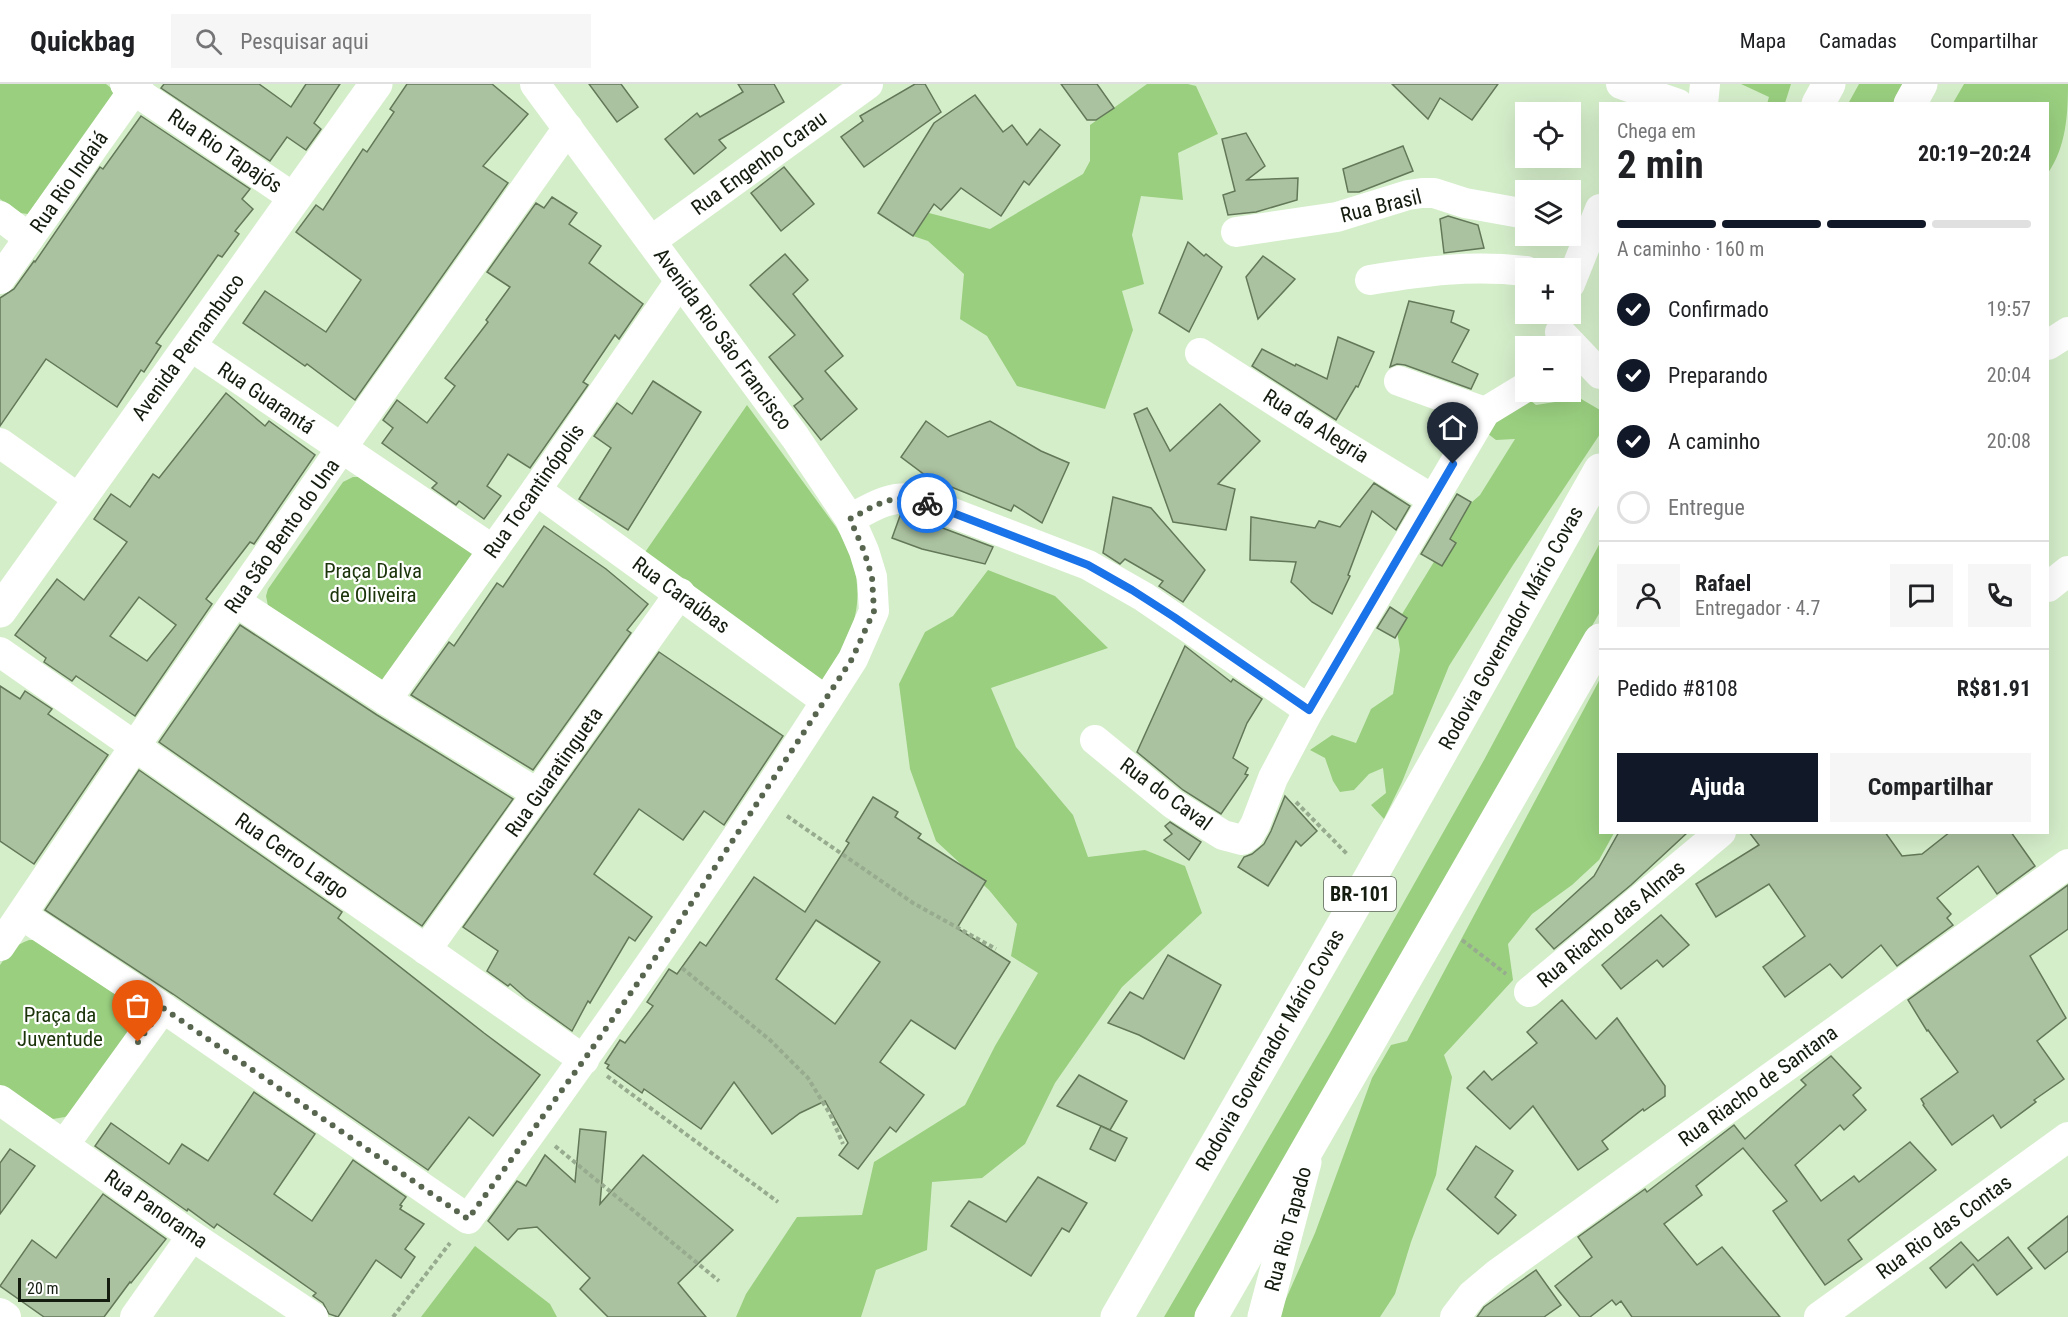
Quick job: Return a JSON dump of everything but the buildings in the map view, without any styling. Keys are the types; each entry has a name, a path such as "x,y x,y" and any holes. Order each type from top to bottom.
{"main road":[{"name":"Avenida Pernambuco","path":"0,611 376,84"},
{"path":"1819,102 1829,84"},
{"path":"1911,102 1921,84"},
{"name":"Rodovia Governador Mário Covas","path":"1117,1317 1370,878 1599,472"},
{"path":"1211,1317 1599,642"},
{"name":"Rua Rio Tapado","path":"1264,1317 1311,1142"}],"street":[{"name":"Avenida Rio São Francisco","path":"536,84 795,437 850,519 872,577 874,611 852,659 826,701"},
{"name":"Rua Engenho Carau","path":"651,241 868,84"},
{"path":"1621,84 1672,102"},
{"path":"1703,102 1705,84"},
{"name":"Rua Rio Tapajós","path":"132,86 294,198"},
{"name":"Rua Rio Indaiá","path":"0,279 132,86"},
{"name":"Rua São Bento do Una","path":"0,946 135,746 341,449 568,128"},
{"name":"Rua Brasil","path":"1236,232 1337,217 1407,195 1422,193 1434,193 1466,203 1515,212"},
{"path":"0,216 29,238"},
{"path":"1577,258 1589,216"},
{"path":"1370,280 1429,270 1460,268 1515,270"},
{"name":"Rua Tocantinópolis","path":"386,700 536,490 680,281"},
{"path":"1560,331 1599,373"},
{"name":"Rua Guarantá","path":"189,345 493,550"},
{"name":"Rua da Alegria","path":"1200,353 1432,499"},
{"path":"1399,381 1485,412"},
{"path":"1273,778 1309,710 1485,412 1515,394"},
{"path":"0,443 79,499"},
{"name":"Rua Caraúbas","path":"536,490 826,701"},
{"path":"850,519 883,501 899,498 916,499 1088,565 1167,612 1309,710"},
{"path":"2049,586 2068,571"},
{"name":"Rua Guaratingueta","path":"426,950 680,593"},
{"path":"236,602 386,700 538,794"},
{"name":"Rua Cerro Largo","path":"0,652 596,1068"},
{"path":"22,915 163,1008 468,1219 596,1068 660,951 826,701"},
{"name":"Rua do Caval","path":"1095,740 1173,804 1223,835 1242,840 1249,836 1255,825 1273,778"},
{"name":"Rua Riacho das Almas","path":"1529,992 1719,834"},
{"name":"Rua Riacho de Santana","path":"1455,1316 1472,1295 1497,1274 2068,864"},
{"path":"64,1145 163,1008"},
{"name":"Rua Panorama","path":"0,1100 192,1236 313,1317"},
{"name":"Rua Rio das Contas","path":"1819,1317 2068,1137"},
{"path":"135,1317 192,1236"},
{"path":"0,1313 6,1317"}],"path":[{"path":"1273,778 1370,878"},
{"path":"781,812 913,903 996,949"},
{"path":"1438,922 1529,992"},
{"path":"685,971 770,1040 808,1078 830,1113 843,1144"},
{"path":"596,1068 778,1202"},
{"path":"547,1140 719,1281"},
{"path":"393,1317 468,1219"}],"green space":[{"path":"0,84 106,84 114,95 28,214 20,213 0,199"},
{"path":"1147,84 1196,86 1218,134 1178,153 1183,200 1141,196 1132,235 1144,284 1122,291 1133,330 1105,409 1017,386 987,336 960,319 964,274 928,241 913,236 929,213 990,229 1083,174 1090,161 1090,125"},
{"path":"1741,84 1791,84 1785,102 1768,102 1769,97"},
{"path":"1859,84 1905,84 1895,102 1849,102"},
{"path":"1964,84 2068,84 2062,142 2049,171 2049,102 1954,102"},
{"path":"1581,399 1599,409 1599,436 1449,666 1402,782 1384,819 1371,805 1386,793 1383,768 1369,774 1354,790 1340,792 1333,781 1325,758 1310,750 1332,735 1356,743 1371,709 1393,694 1400,650 1396,624 1443,547 1447,524 1480,495 1515,439 1496,440 1475,424 1515,402 1532,402 1536,405 1581,402"},
{"path":"747,405 836,527 850,553 854,567 857,595 853,623 843,649 821,682 641,558"},
{"name":"Praça Dalva de Oliveira","path":"353,477 362,477 473,553 392,688 268,606 266,596 268,589 343,482"},
{"path":"1599,545 1599,614 1195,1317 1164,1317 1330,1033 1484,760"},
{"path":"988,570 1055,596 1108,648 991,688 1016,747 1073,815 1088,857 1145,850 1185,866 1202,913 1122,987 1055,1083 1025,1144 982,1178 932,1182 927,1250 876,1270 861,1317 736,1317 746,1294 797,1217 862,1215 874,1162 965,1105 995,1046 1038,973 1011,956 1017,924 989,890 936,841 910,769 899,684 925,632 953,616"},
{"path":"1599,681 1599,834 1613,834 1599,860 1572,885 1532,914 1508,944 1513,980 1444,1055 1452,1077 1436,1175 1411,1242 1395,1294 1380,1317 1278,1317 1315,1233 1372,1078 1391,1045 1407,1041"},
{"name":"Praça da Juventude","path":"29,940 34,940 121,998 128,1015 127,1034 75,1110 65,1117 53,1119 0,1090 0,965 12,950"},
{"path":"475,1246 550,1304 557,1317 421,1317"}],"way so far":[{"path":"138,1042 163,1008 468,1219 660,951 852,659 874,611 872,577 850,519 891,499 906,497 927,503"}],"route":[{"path":"927,503 1088,565 1174,617 1309,710 1453,464"}]}
